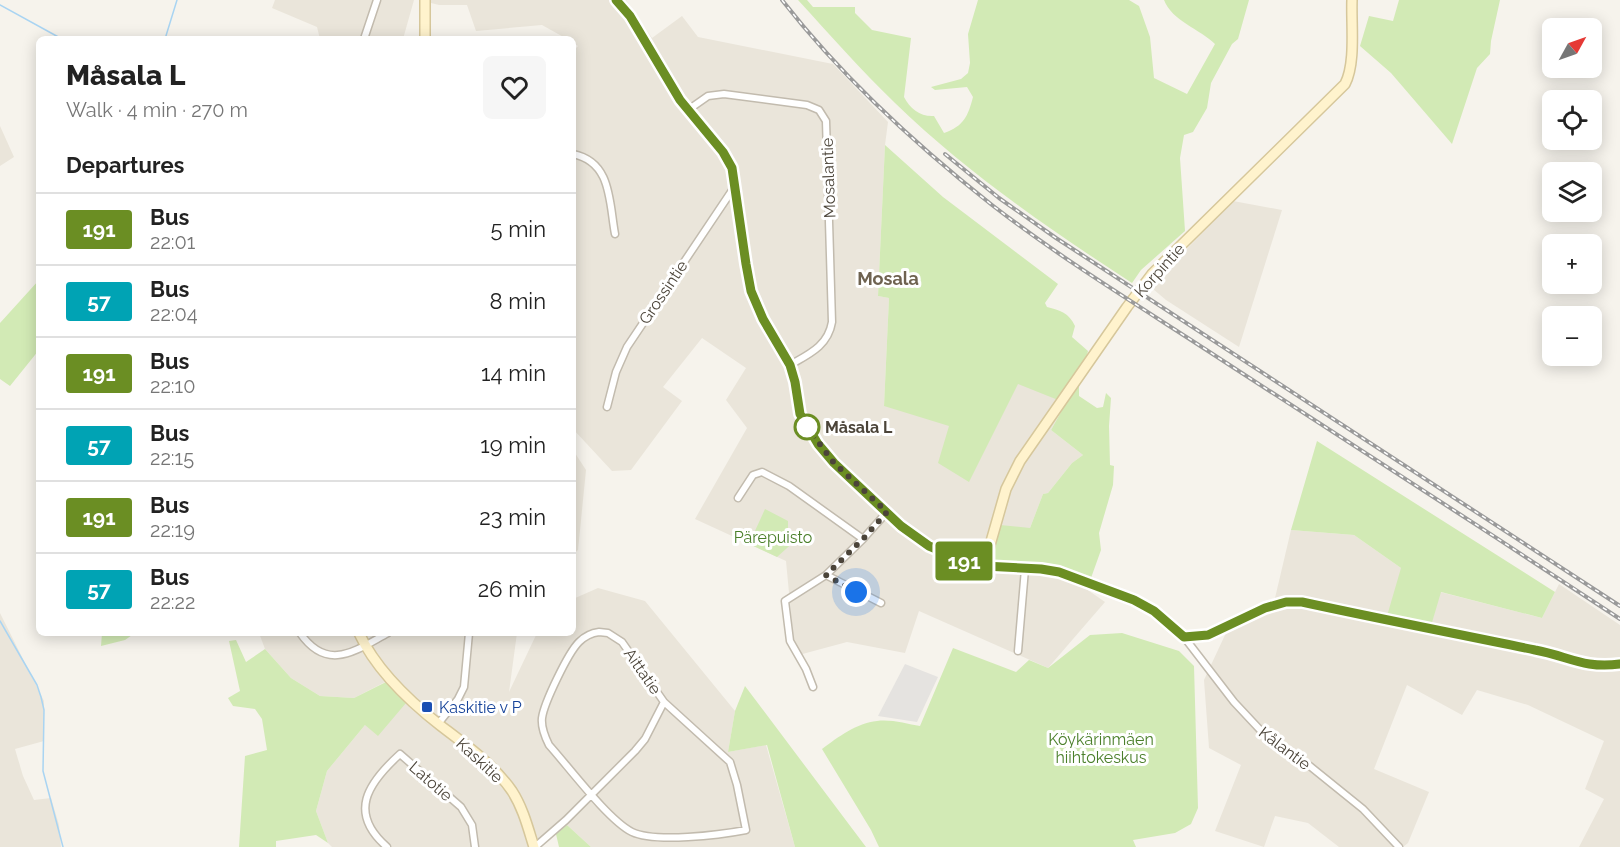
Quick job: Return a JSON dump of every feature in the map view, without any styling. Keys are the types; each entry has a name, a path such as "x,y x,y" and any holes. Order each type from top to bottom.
{"street":[{"path":"365,36 376,0"},
{"path":"425,0 425,36"},
{"path":"616,0 630,16 680,100 723,152 732,168 751,291 763,319 790,365 800,414 818,444 834,463 914,537 962,560 984,566 1059,572 1134,600 1154,611 1184,637 1208,635 1265,608 1286,602 1302,602 1539,650 1583,664 1619,665"},
{"name":"Korpintie","path":"984,566 1006,489 1020,461 1127,307 1152,274 1345,84 1350,75 1351,64 1352,0"},
{"name":"Mosalantie","path":"688,110 708,96 724,94 807,105 819,110 826,121 832,322 830,332 824,342 812,353 790,365"},
{"path":"576,154 585,156 593,162 605,179 615,234"},
{"name":"Grossintie","path":"607,407 616,372 627,347 736,184"},
{"path":"738,498 753,475 762,472 789,486 863,539"},
{"path":"813,687 790,641 785,601 826,575 887,512"},
{"path":"1018,651 1025,569"},
{"path":"826,575 880,603"},
{"name":"Aittatie","path":"534,847 592,794 640,746 664,702 628,650 615,637 600,632 591,633 579,641 572,650 542,718 549,745 592,794"},
{"path":"303,636 315,649 338,656 351,653 383,636"},
{"name":"Kaskitie","path":"362,636 394,683 438,724 466,744 506,784 523,814 534,847"},
{"path":"438,724 458,699 464,687 469,636"},
{"name":"Kålantie","path":"1184,637 1234,702 1263,733 1311,767 1363,809 1399,847"},
{"path":"592,794 622,825 639,834 666,837 746,830 730,762 664,702"},
{"name":"Latotie","path":"387,847 374,835 369,826 365,815 366,802 378,776 399,754 461,807 472,825 475,847"}],"shaded area":[{"path":"275,0 414,0 404,36 319,36 317,27 272,8"},
{"path":"419,0 626,0 652,38 682,16 698,37 833,64 888,122 878,296 889,298 884,406 1019,383 1066,403 1051,430 1083,455 1072,463 1048,493 1043,494 1030,528 1059,570 1105,602 1048,668 919,611 905,653 847,642 795,656 786,561 695,519 747,428 726,400 746,368 702,338 663,387 682,401 631,470 612,471 576,432 576,48 578,46 576,36 562,36 542,25 476,31 467,5 439,5"},
{"path":"0,126 14,157 0,166"},
{"path":"1233,201 1282,210 1239,347 1166,300 1153,289 1181,255"},
{"path":"576,455 586,470 576,552"},
{"path":"1291,530 1354,535 1401,568 1431,625 1440,592 1542,618 1559,584 1620,625 1620,847 1579,847 1604,799 1585,789 1604,741 1528,705 1477,690 1462,715 1407,685 1374,769 1429,792 1408,843 1403,847 1339,847 1308,823 1275,816 1264,847 1215,831 1241,765 1209,748 1204,680 1232,620 1275,598"},
{"path":"598,588 645,601 735,711 728,752 766,745 795,847 591,847 567,825 539,847 332,847 328,843 316,811 327,771 365,725 385,682 354,698 320,696 291,678 265,649 260,636 517,636 509,692 536,636 576,636 576,598"},
{"path":"0,613 44,701 44,741 15,749 23,776 34,800 51,798 59,825 61,847 0,847"},
{"path":"905,664 938,677 917,722 878,716"}],"green space":[{"path":"798,0 807,0 813,7 855,7 855,13 872,30 911,38 904,97 916,111 934,116 944,133 961,124 973,97 967,87 935,90 931,87 961,79 968,73 970,63 968,34 978,0 1129,0 1139,6 1150,37 1154,78 1187,94 1215,44 1173,14 1164,0 1249,0 1238,39 1232,44 1211,83 1207,108 1193,132 1184,135 1180,158 1185,231 1141,270 1132,283 1039,221 950,153 882,91"},
{"path":"1399,0 1500,0 1490,54 1477,68 1452,144 1391,73 1360,46 1369,16 1393,21"},
{"path":"885,145 943,197 1058,284 1045,303 1047,307 1060,311 1070,318 1075,326 1072,337 1088,351 1058,400 1018,384 969,482 938,463 949,426 884,406 889,298 878,296"},
{"path":"36,283 36,354 10,386 0,379 0,323"},
{"path":"1079,385 1079,396 1097,408 1103,407 1106,393 1111,398 1109,426 1110,465 1114,466 1113,485 1099,533 1101,550 1091,578 1041,566 990,564 1000,525 1030,528 1043,494 1048,493 1072,463 1083,455 1051,430"},
{"path":"1317,441 1555,592 1542,618 1441,592 1431,626 1387,616 1401,568 1354,535 1291,530"},
{"name":"Pärepuisto","path":"765,509 788,521 788,529 796,540 777,557 749,544"},
{"name":"Köykärinmäen hiihtokeskus","path":"1122,633 1179,651 1194,666 1198,808 1191,824 1175,833 1133,840 1136,847 879,847 822,749 848,731 870,722 888,721 920,726 953,648 1016,672 1029,660 1048,668 1090,635"},
{"path":"102,636 131,636 125,640 101,646"},
{"path":"236,640 246,662 265,649 291,678 320,696 354,698 386,682 406,703 378,736 365,725 327,771 316,811 328,843 316,835 276,841 276,847 239,847 245,756 267,750 262,719 255,709 233,706 228,698 240,691 229,641"},
{"path":"745,686 866,847 795,847 767,745 728,752 735,711"},
{"path":"567,825 591,847 559,847 556,834"}],"waterway":[{"path":"166,36 177,0"},
{"path":"0,5 57,36"},
{"path":"0,621 37,685 41,697 44,710 43,771 63,847"}],"railway":[{"path":"782,0 829,56 881,109 964,182 1020,226 1109,287 1620,619"},
{"path":"945,154 999,198 1056,238 1620,606"}],"bus line":[{"name":"191","path":"616,0 630,16 680,100 723,152 732,168 751,291 763,319 790,365 800,414 818,444 834,463 914,537 962,560 984,566 1059,572 1134,600 1154,611 1184,637 1208,635 1265,608 1286,602 1302,602 1539,650 1583,664 1603,666 1620,664"}],"place":[{"name":"Måsala L","path":"807,427"},
{"name":"Kaskitie v P","path":"427,707"}],"district":[{"name":"Mosala","path":"888,279"}],"route":[{"path":"807,427 834,463 887,512 848,555 826,575 856,592"}]}
